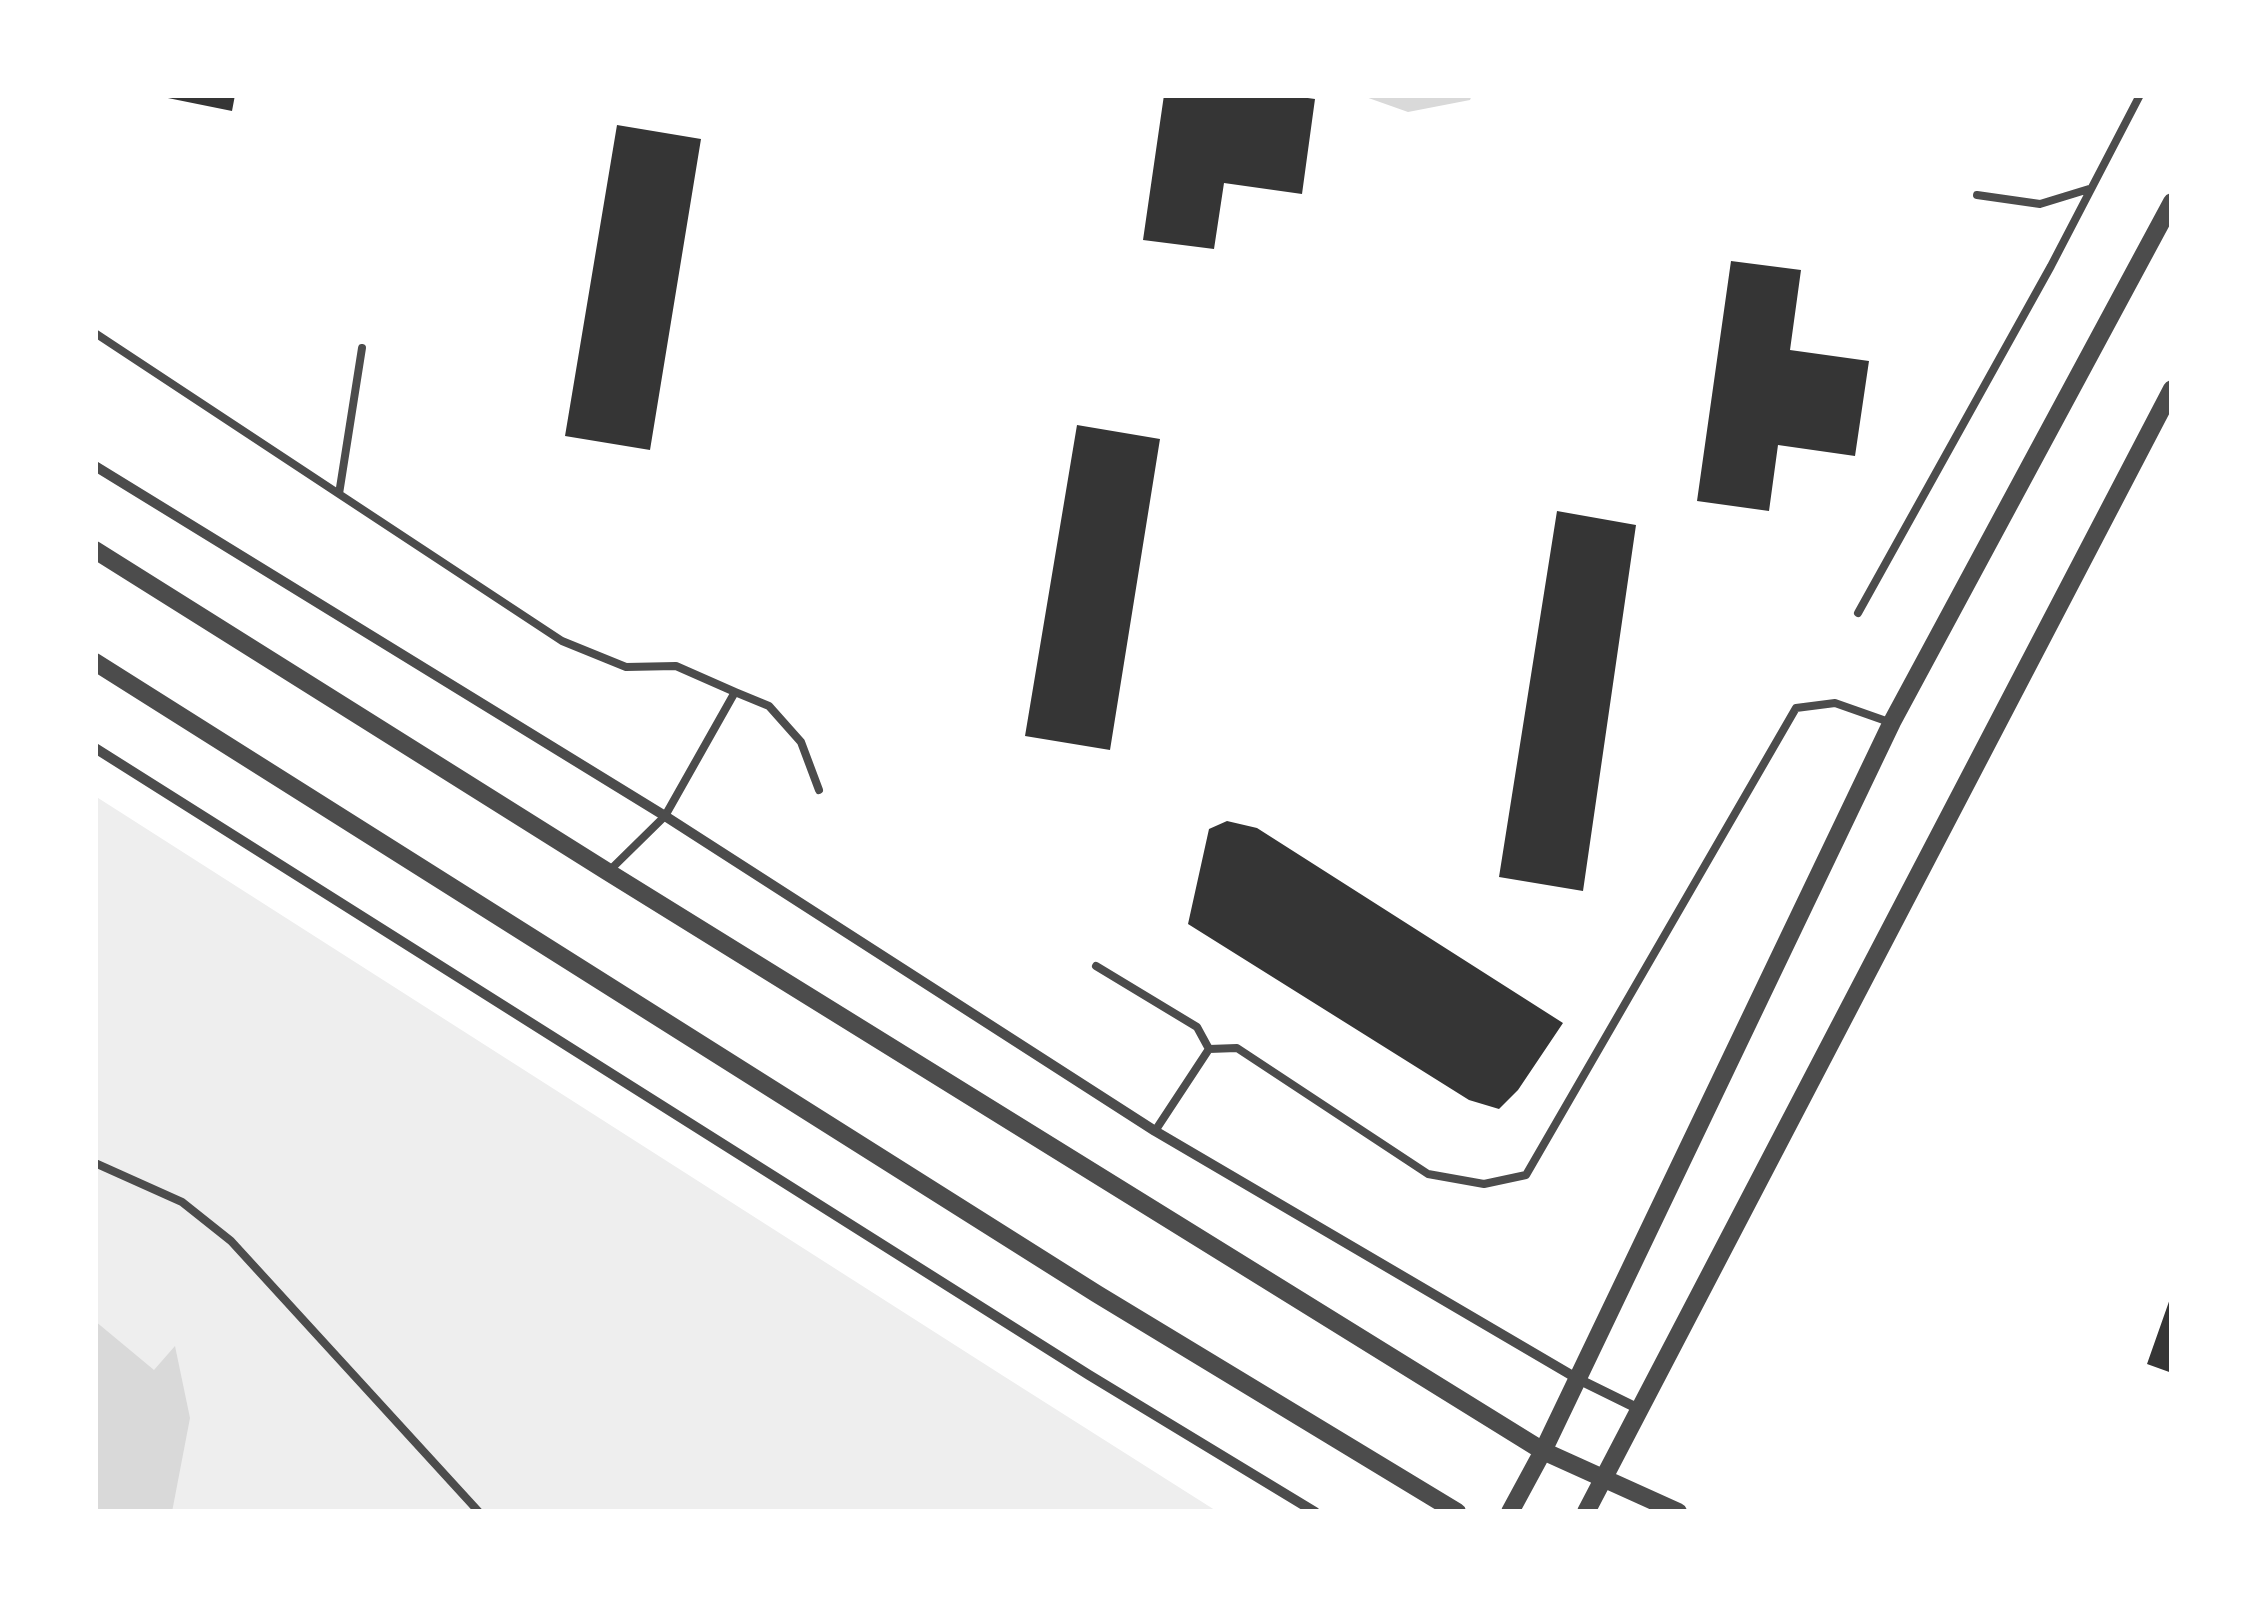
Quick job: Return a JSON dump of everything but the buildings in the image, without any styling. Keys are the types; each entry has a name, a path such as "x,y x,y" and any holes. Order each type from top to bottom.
{"street":[{"path":"1510,1512 1544,1451 1892,722 2172,202"},
{"path":"1586,1512 2172,389"},
{"path":"95,466 666,816 1156,1131 1578,1379 1639,1409"},
{"path":"95,550 1544,1451 1678,1512"},
{"path":"95,662 1097,1294 1457,1512"},
{"path":"95,748 1089,1375 1315,1512"}],"lane":[{"path":"1858,614 2051,266 2140,95"},
{"path":"1977,195 2040,204 2090,188"},
{"path":"95,333 562,641 626,667 676,666 769,706 801,742 819,790"},
{"path":"340,494 362,348"},
{"path":"608,872 666,816 735,692"},
{"path":"1209,1049 1236,1048 1428,1174 1484,1184 1526,1175 1796,708 1835,703 1892,722"},
{"path":"1096,966 1196,1028 1209,1049"},
{"path":"1156,1131 1209,1049"},
{"path":"95,1164 182,1202 231,1241 479,1512"}],"shaded area":[{"path":"1360,95 1472,95 1470,100 1408,112"},
{"path":"95,796 1005,1377 1218,1512 95,1512"},
{"path":"95,1321 154,1370 175,1346 190,1418 172,1512 95,1512"}]}
